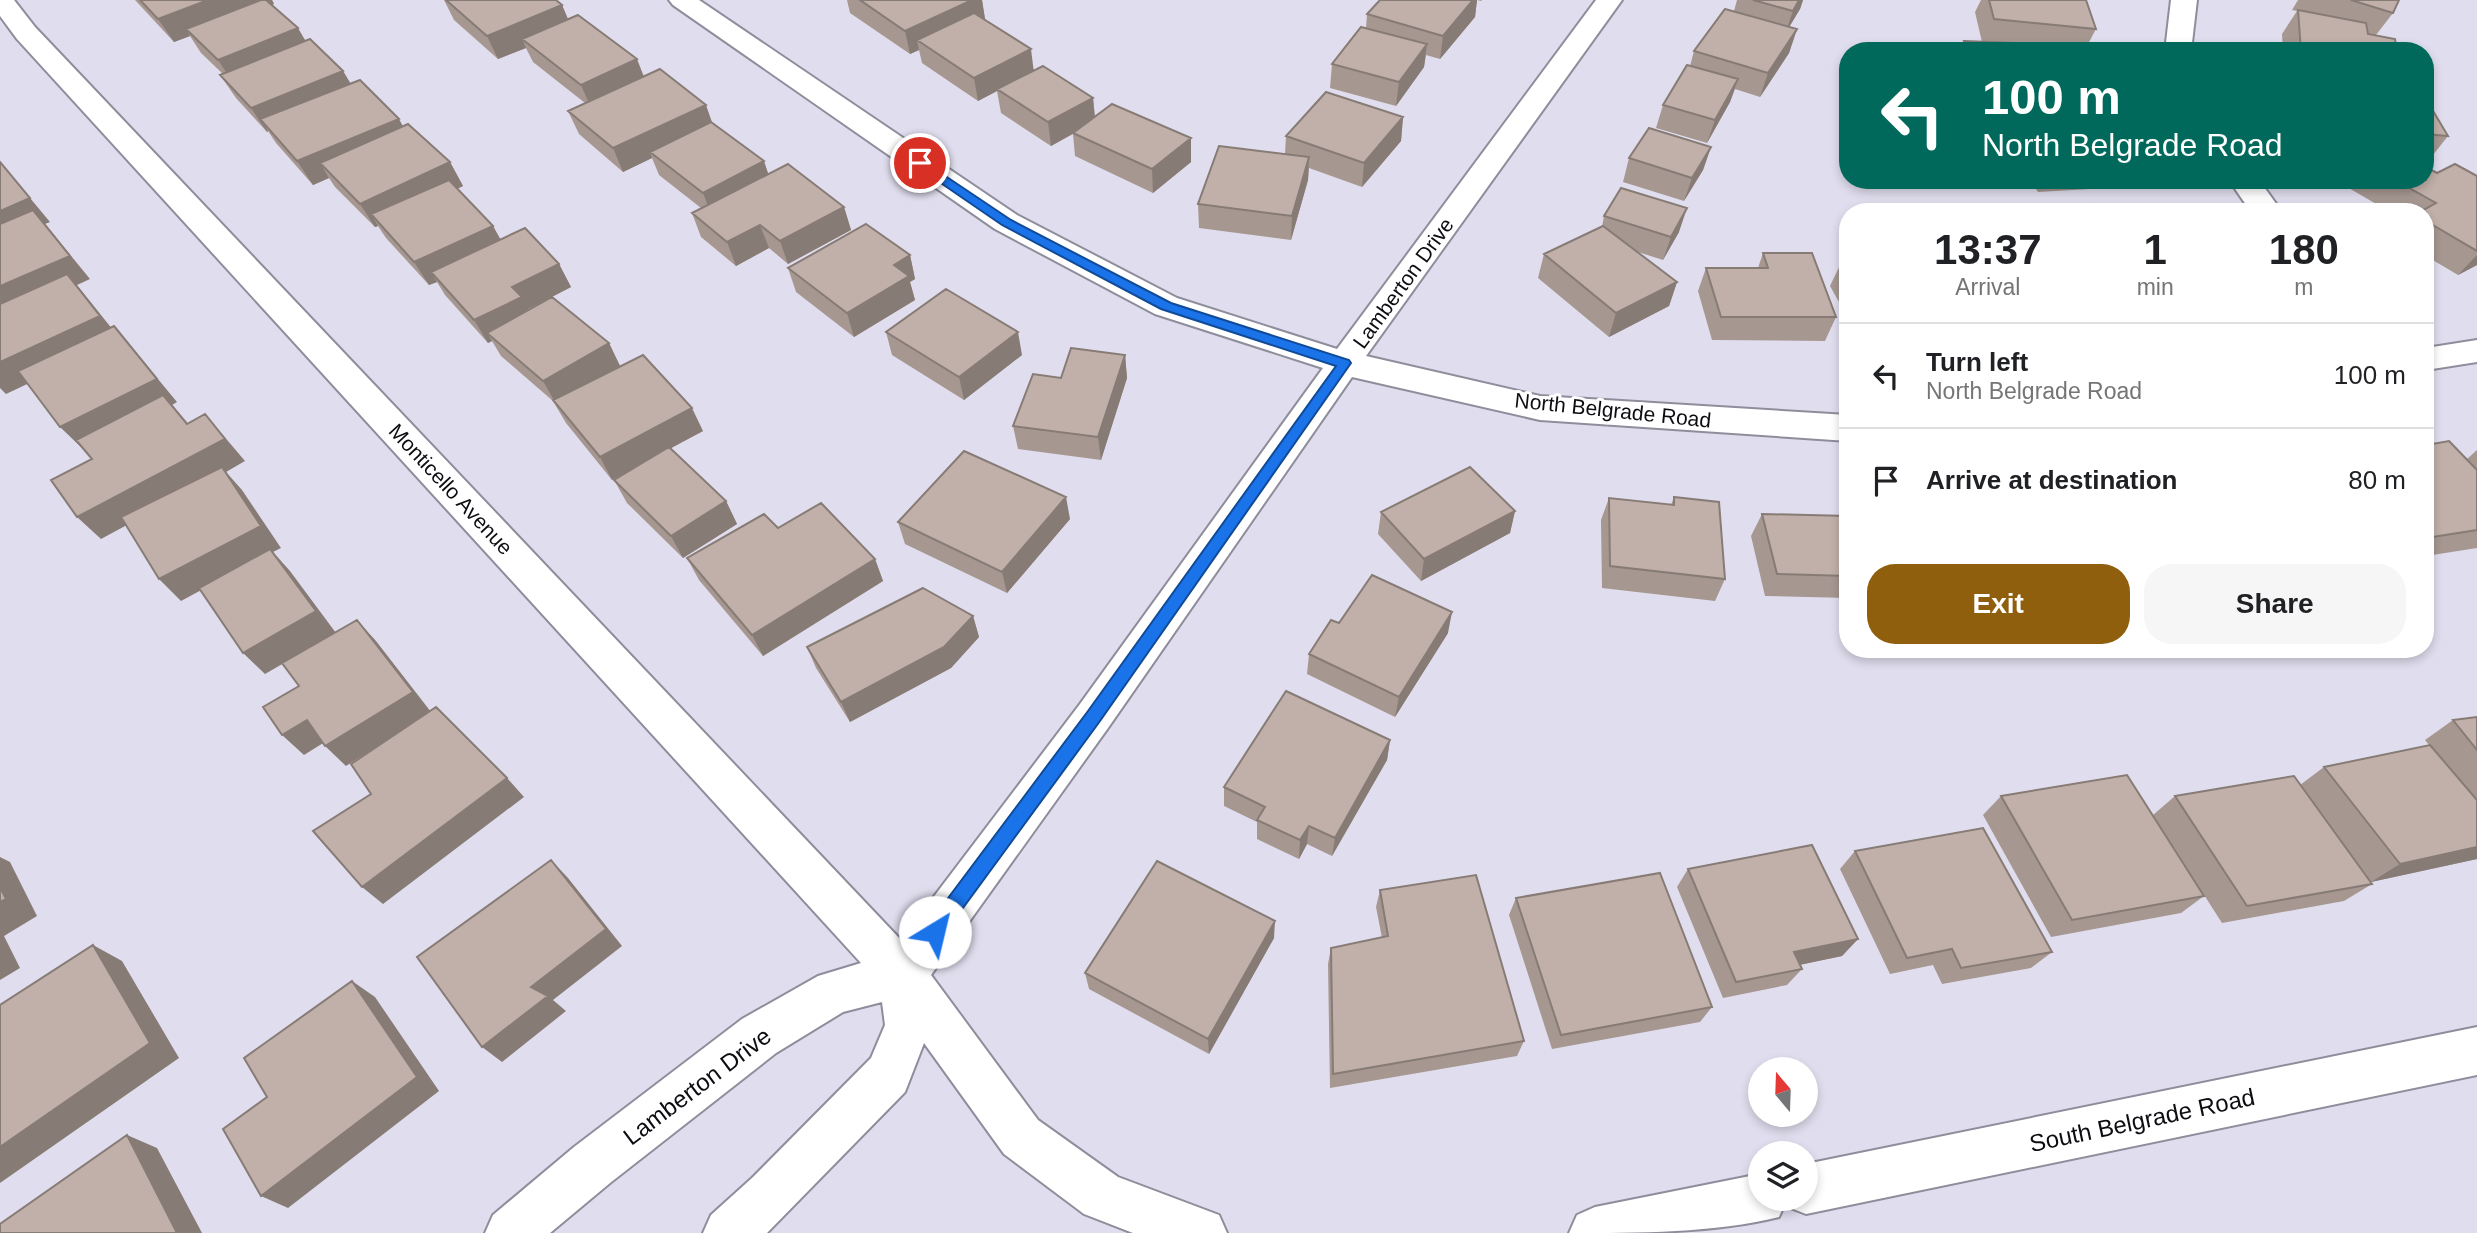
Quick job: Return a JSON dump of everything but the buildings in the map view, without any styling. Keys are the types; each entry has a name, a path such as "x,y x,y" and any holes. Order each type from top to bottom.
{"street":[{"name":"Monticello Avenue","path":"1,0 26,33 903,975"},
{"name":"North Belgrade Road","path":"682,0 1006,222 1166,306 1344,363 1540,408 1839,427"},
{"name":"Lamberton Drive","path":"511,1233 593,1165 759,1036 834,992 903,975 1094,716 1344,363 1609,0"},
{"path":"2179,42 2184,0"},
{"path":"2434,358 2477,351"},
{"path":"729,1233 770,1196 888,1075 908,1025 903,975"},
{"path":"903,975 1021,1137 1102,1196 1201,1233"},
{"name":"South Belgrade Road","path":"1818,1187 2477,1051"},
{"path":"1595,1233 1748,1202"}],"route":[{"path":"920,163 1006,222 1166,306 1344,363 1094,716 935,932"}]}
